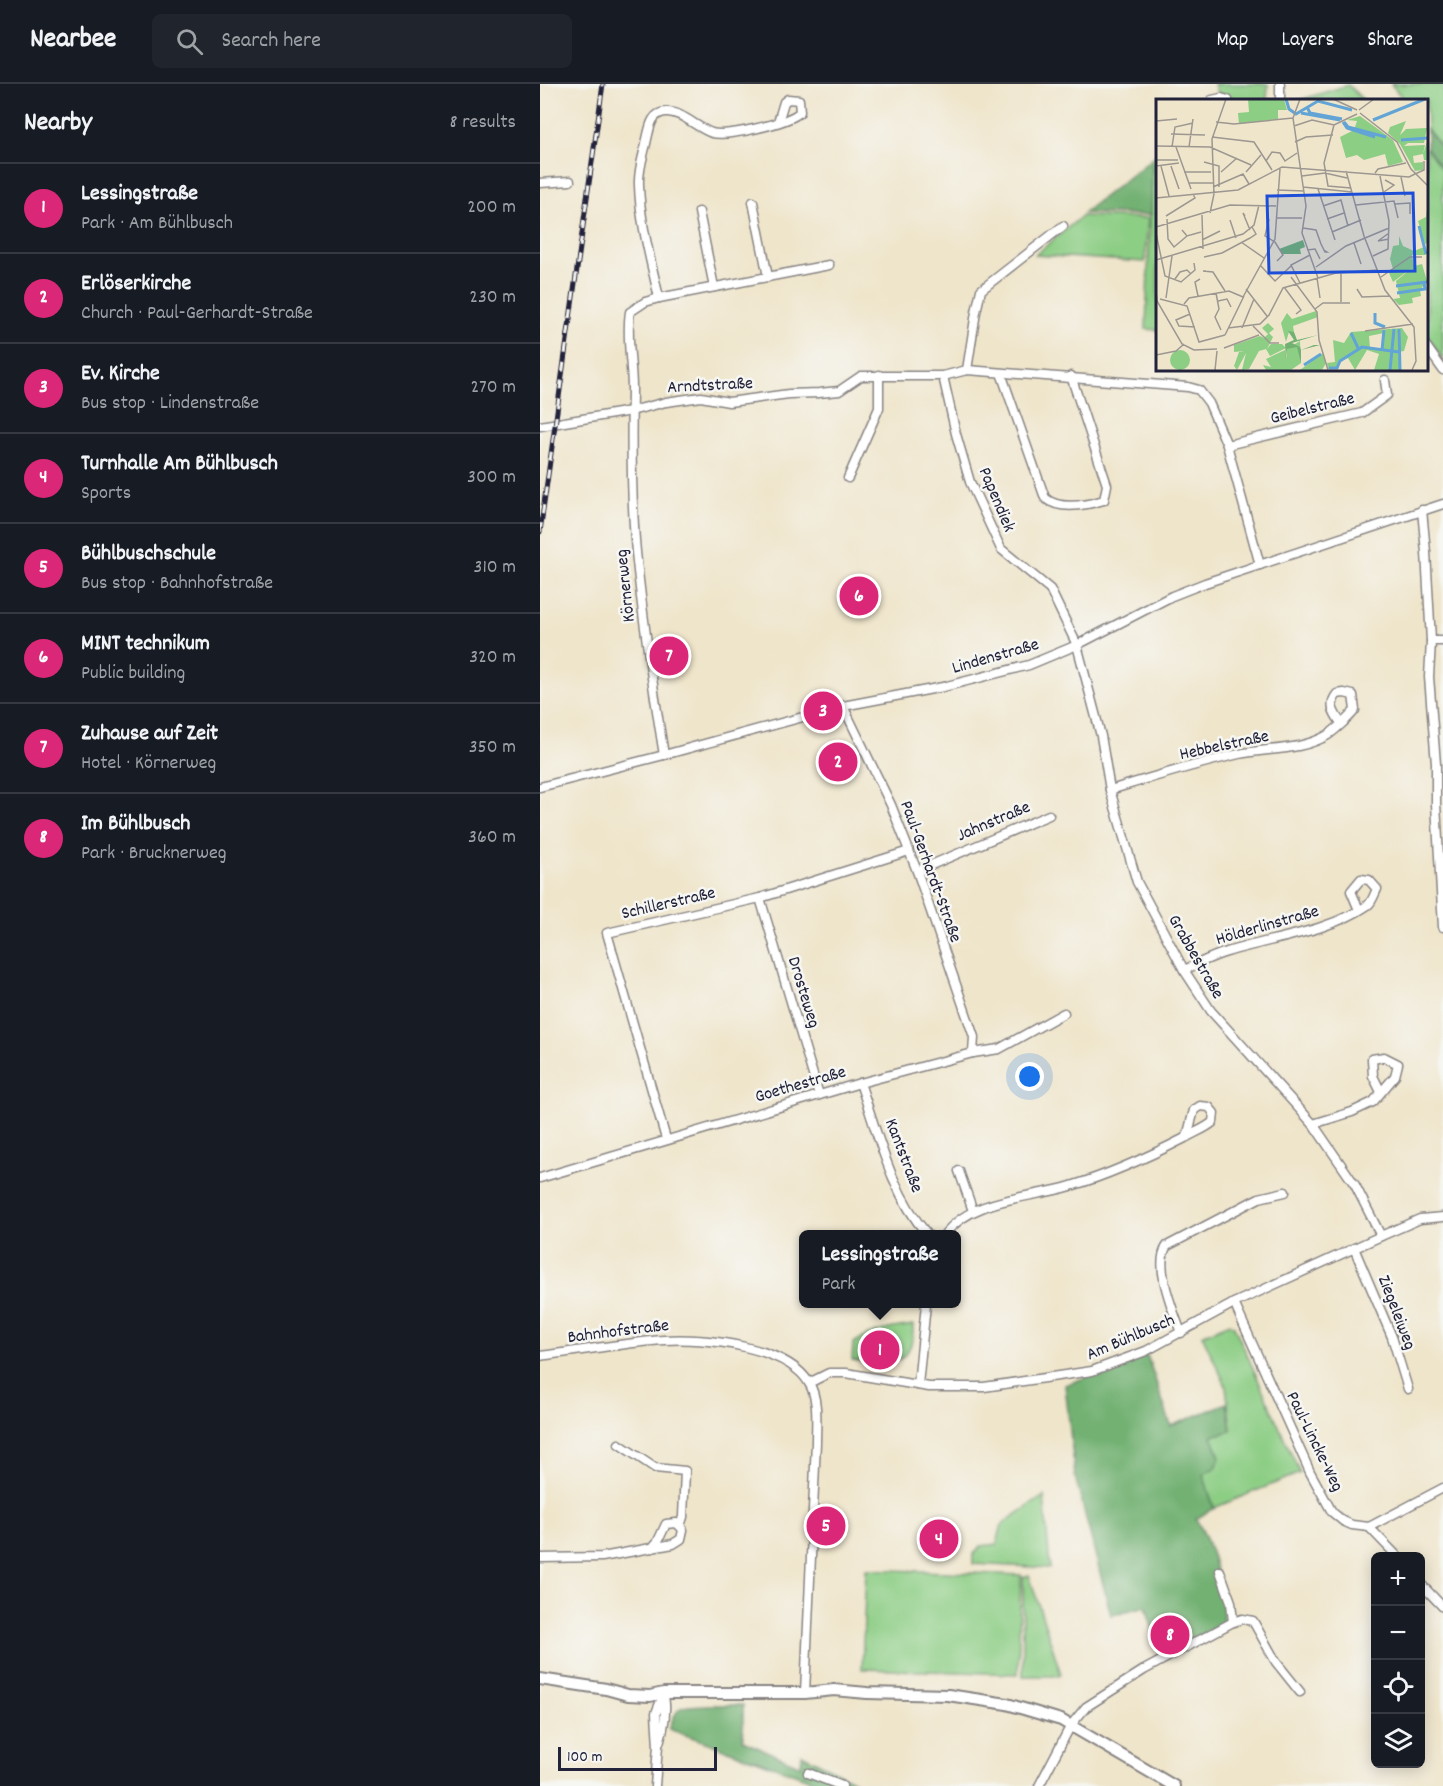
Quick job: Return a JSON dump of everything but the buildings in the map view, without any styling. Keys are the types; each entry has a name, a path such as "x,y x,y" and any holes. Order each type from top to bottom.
{"street":[{"path":"778,122 737,132 715,134 668,112 658,114 652,120 638,183 659,298 829,265"},
{"path":"540,183 570,181"},
{"path":"753,202 768,277"},
{"path":"699,212 714,287"},
{"path":"967,370 981,291 1063,225"},
{"name":"Körnerweg","path":"659,298 645,302 630,312 627,327 632,378 636,550 649,660 664,755"},
{"path":"1428,349 1443,370"},
{"name":"Arndtstraße","path":"540,426 701,397 729,402 789,394 839,391 861,376 943,376 967,370 1071,376 1199,390 1209,403 1227,445"},
{"path":"1000,373 1045,498 1052,504 1086,506 1104,500 1107,486 1071,376"},
{"path":"848,478 879,408 879,375"},
{"name":"Papendiek","path":"943,376 970,482 1001,549 1050,589 1077,645"},
{"name":"Geibelstraße","path":"1227,445 1362,413 1387,395 1385,380"},
{"path":"1227,445 1260,565"},
{"name":"Lindenstraße","path":"540,787 843,706 993,676 1029,665 1077,645 1172,596 1443,504"},
{"path":"1422,510 1431,641 1429,677 1440,764 1436,804 1443,927"},
{"path":"1431,641 1443,641"},
{"name":"Grabbestraße","path":"1077,645 1101,736 1110,790 1137,882 1184,970 1210,1011 1313,1124 1355,1185 1381,1236"},
{"name":"Paul-Gerhardt-Straße","path":"843,706 891,805 917,871 974,1037 973,1053"},
{"name":"Hebbelstraße","path":"1110,790 1231,756 1301,744 1328,735 1341,723"},
{"name":"Jahnstraße","path":"917,871 1049,815"},
{"name":"Schillerstraße","path":"666,1139 607,933 760,898 909,851"},
{"name":"Drosteweg","path":"760,898 819,1095"},
{"name":"Hölderlinstraße","path":"1184,970 1224,952 1331,923 1359,910"},
{"name":"Goethestraße","path":"540,1178 860,1083 973,1053 999,1049 1064,1013"},
{"name":"Kantstraße","path":"860,1083 899,1194 924,1230"},
{"path":"1313,1124 1352,1112 1373,1102 1381,1092"},
{"path":"948,1230 954,1223 973,1211 1114,1173 1187,1137"},
{"path":"960,1172 973,1211"},
{"path":"1181,1333 1169,1300 1164,1276 1163,1252 1167,1246 1259,1198 1285,1192"},
{"name":"Am Bühlbusch","path":"809,1383 829,1373 846,1373 943,1388 984,1387 1092,1371 1136,1355 1234,1303 1381,1236 1420,1219 1443,1217"},
{"name":"Ziegeleiweg","path":"1354,1248 1392,1337 1408,1389"},
{"name":"Paul-Lincke-Weg","path":"1234,1303 1324,1500 1332,1512 1343,1521 1352,1525 1369,1527"},
{"path":"918,1385 926,1308"},
{"name":"Bahnhofstraße","path":"540,1356 664,1340 687,1340 744,1346 777,1356 794,1367 809,1383"},
{"path":"805,1693 816,1442 814,1401 809,1383"},
{"path":"619,1444 655,1468 685,1471 683,1517 680,1526"},
{"path":"1392,1552 1369,1527 1443,1488"},
{"path":"540,1558 602,1557 652,1548 673,1544 681,1539 683,1530 676,1523 666,1524 652,1548"},
{"path":"1221,1571 1231,1602 1233,1622"},
{"path":"1425,1588 1443,1607"},
{"path":"1039,1786 1071,1725 1086,1707 1143,1670 1233,1622 1242,1619 1252,1621 1276,1662 1300,1692"},
{"path":"540,1679 606,1689 628,1695 805,1693 834,1697 867,1693 927,1694 988,1700 1041,1713 1071,1725 1174,1786"},
{"path":"655,1786 658,1746 656,1713 664,1693"},
{"path":"808,1773 842,1786"}],"green space":[{"path":"1214,84 1268,84 1267,99 1235,99 1217,93"},
{"path":"1391,84 1443,84 1443,150 1428,130 1428,99 1403,99"},
{"path":"1348,85 1362,99 1303,99"},
{"path":"1428,130 1443,150 1443,170 1428,149"},
{"path":"1428,151 1443,170 1443,360 1428,337"},
{"path":"1156,156 1156,330 1146,329 1152,159"},
{"path":"1152,159 1151,215 1083,213"},
{"path":"1082,216 1148,218 1145,262 1035,255"},
{"path":"1230,1323 1234,1326 1300,1473 1214,1508 1202,1474 1211,1436 1231,1430 1226,1386 1202,1335"},
{"path":"913,1325 911,1344 907,1353 901,1358 886,1364 852,1360 853,1343 882,1331"},
{"path":"1147,1355 1171,1426 1227,1403 1231,1431 1212,1436 1220,1457 1216,1468 1203,1474 1214,1508 1196,1519 1208,1543 1216,1570 1222,1597 1223,1623 1160,1657 1146,1606 1111,1615 1075,1476 1065,1385"},
{"path":"1044,1496 1050,1568 973,1564 973,1555 981,1546 997,1544 1002,1524"},
{"path":"866,1569 1021,1575 1018,1674 862,1669"},
{"path":"1029,1575 1061,1674 1055,1676 1023,1676 1023,1577"},
{"path":"743,1705 743,1741 801,1766 802,1754 864,1786 828,1786 669,1729 681,1708"}],"railway":[{"path":"540,532 603,84"}],"place":[{"name":"MINT technikum","path":"859,596"},
{"name":"Zuhause auf Zeit","path":"669,656"},
{"name":"Ev. Kirche","path":"823,711"},
{"name":"Erlöserkirche","path":"838,762"},
{"name":"Lessingstraße","path":"880,1350"},
{"name":"Bühlbuschschule","path":"826,1526"},
{"name":"Turnhalle Am Bühlbusch","path":"939,1539"},
{"name":"Im Bühlbusch","path":"1170,1635"}]}
